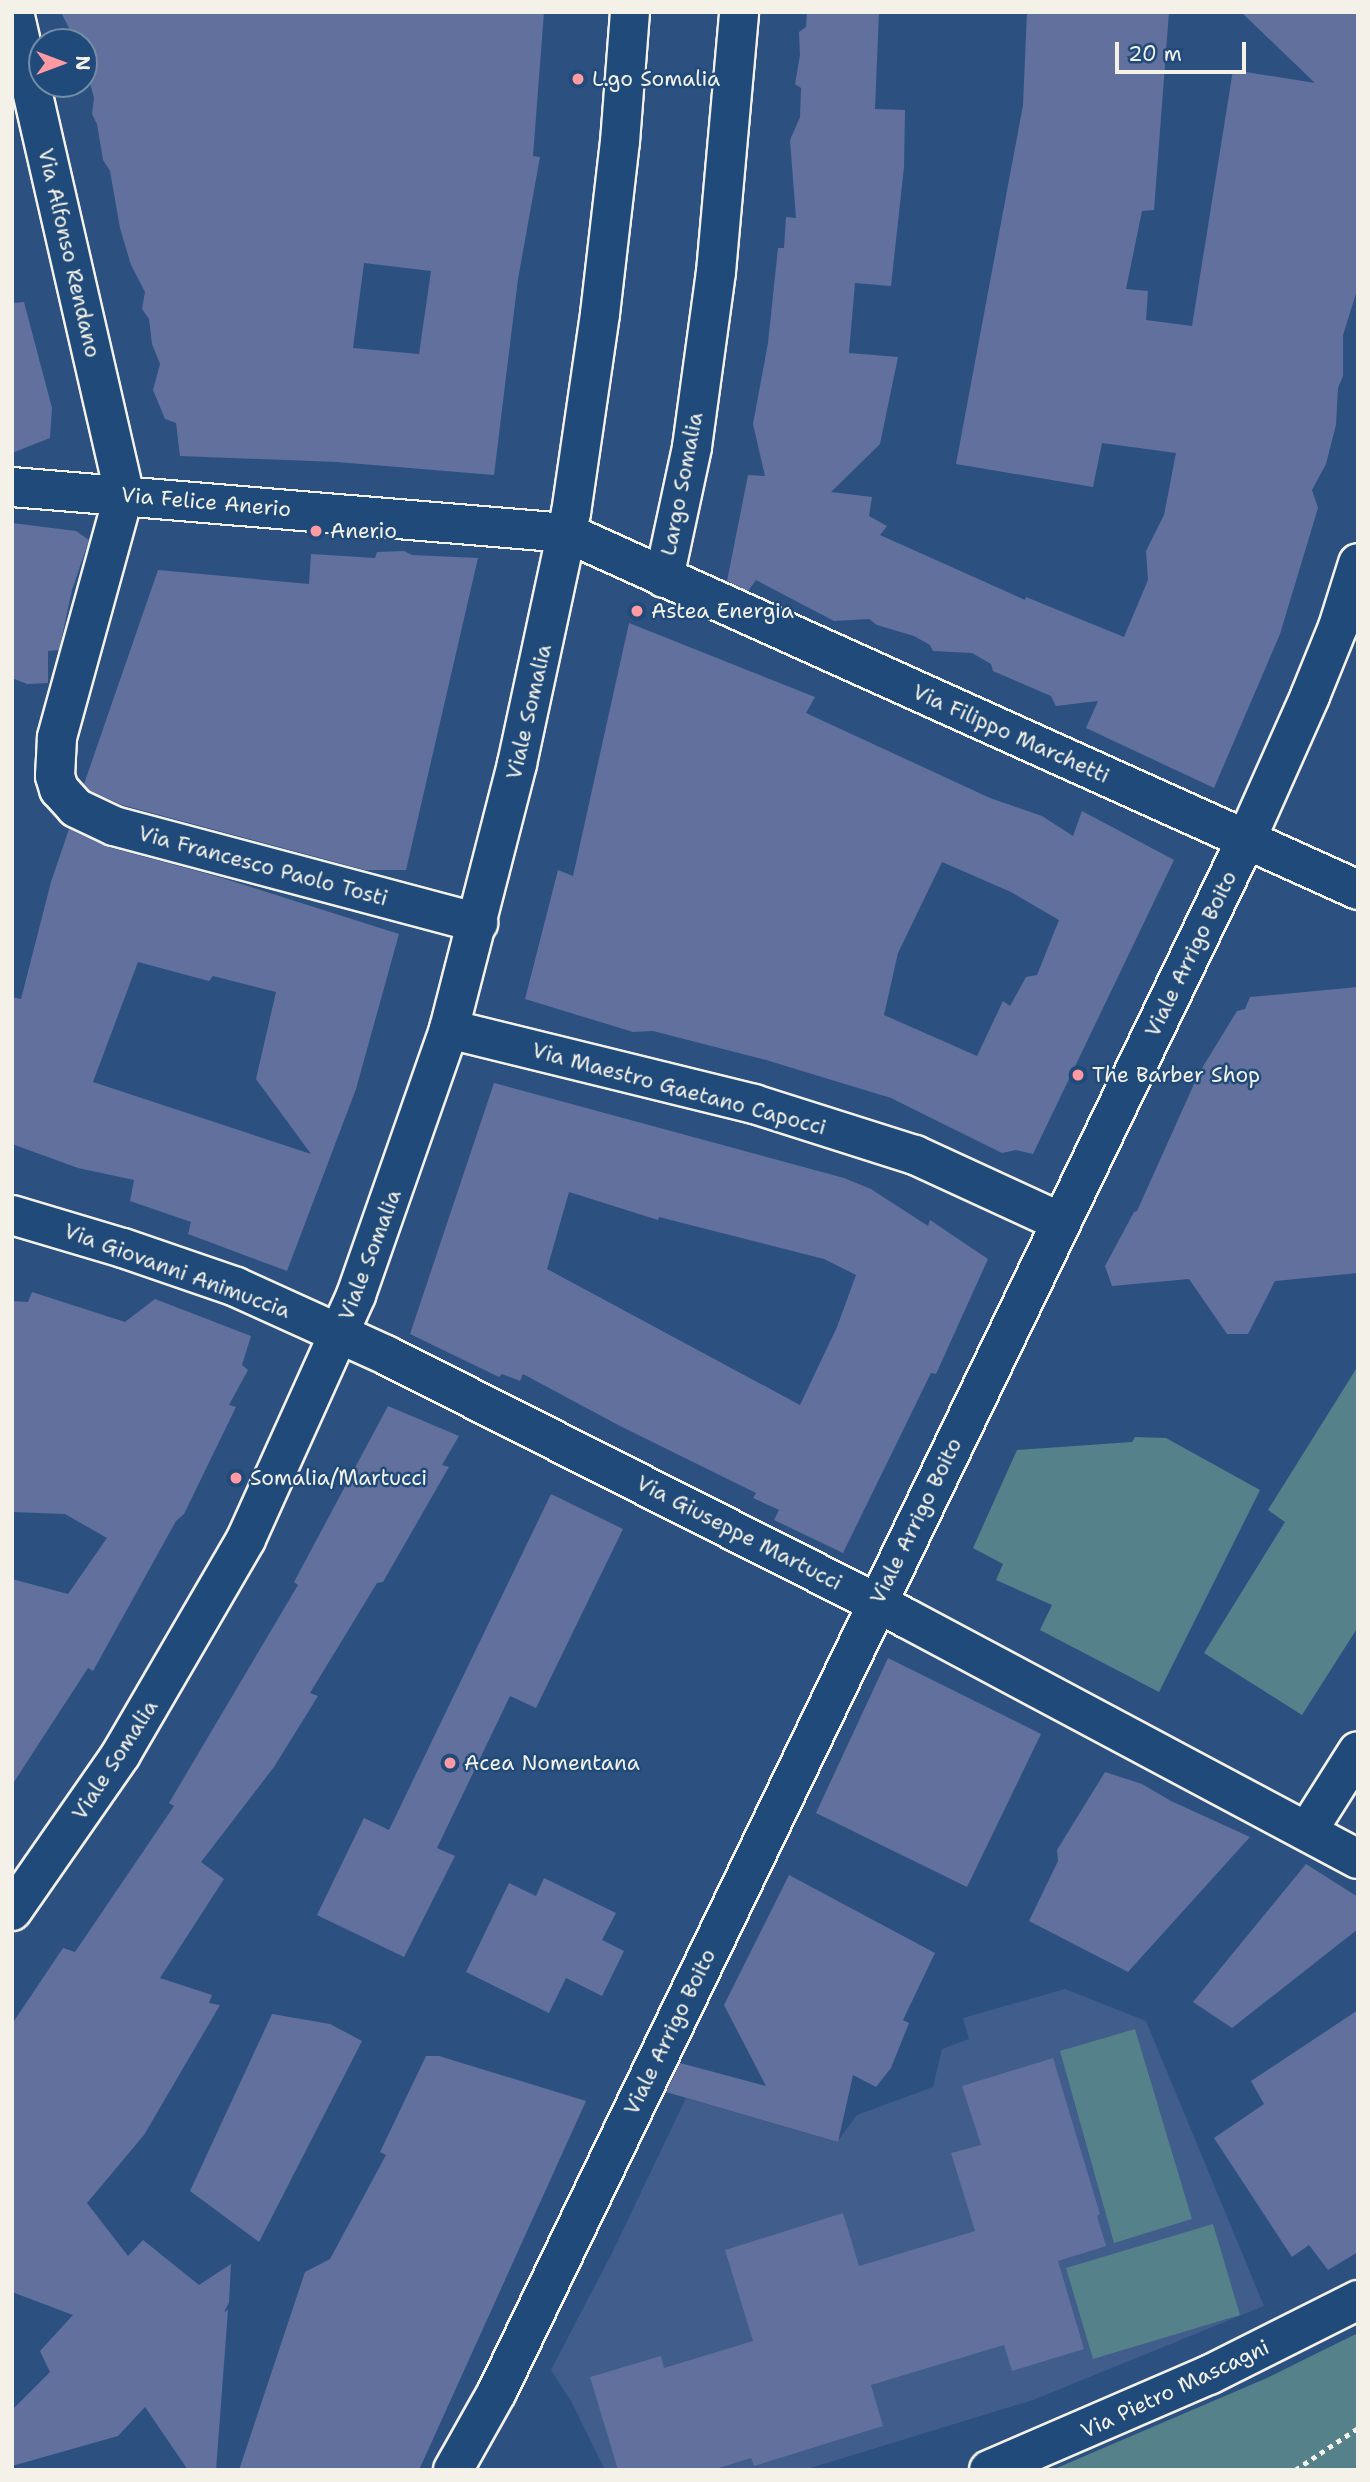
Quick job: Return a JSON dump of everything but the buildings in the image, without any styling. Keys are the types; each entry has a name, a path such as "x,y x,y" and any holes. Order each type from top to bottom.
{"street":[{"name":"Via Alfonso Rendano","path":"14,12 124,494"},
{"path":"567,533 600,314 620,142 630,12"},
{"name":"Largo Somalia","path":"567,533 664,578 692,447 716,272 738,12"},
{"name":"Via Felice Anerio","path":"12,487 124,494 567,533"},
{"name":"Via Francesco Paolo Tosti","path":"124,494 57,738 55,776 59,789 76,808 114,826 478,923"},
{"name":"Viale Somalia","path":"12,1911 110,1771 208,1607 261,1508 340,1333 395,1189 449,1029 520,751 567,533"},
{"name":"Viale Arrigo Boito","path":"460,2465 1246,840 1315,685 1358,563"},
{"name":"Via Filippo Marchetti","path":"664,578 1358,890"},
{"name":"Via Maestro Gaetano Capocci","path":"449,1029 791,1115 915,1155 1061,1222"},
{"name":"Via Giovanni Animuccia","path":"12,1215 216,1280 340,1333"},
{"name":"Via Giuseppe Martucci","path":"340,1333 877,1603 1308,1830 1358,1859"},
{"path":"1308,1830 1358,1751"},
{"name":"Via Pietro Mascagni","path":"989,2470 1209,2375 1358,2300"}],"path":[{"path":"1295,2470 1358,2428"}],"shaded area":[{"path":"1065,1989 1146,2021 1264,2306 1033,2400 804,2470 605,2470 571,2401 551,2370 613,2251 686,2098 837,2142 857,2115 933,2087 942,2049 969,2039 963,2018"}],"green space":[{"path":"1358,1366 1358,1627 1302,1715 1204,1653 1285,1522 1268,1510"},
{"path":"1135,1437 1166,1438 1260,1490 1159,1692 1040,1630 1052,1605 996,1580 1003,1564 973,1548 1017,1450 1132,1442"},
{"path":"1135,2029 1192,2219 1114,2243 1060,2051"},
{"path":"1213,2224 1240,2315 1093,2359 1066,2268"},
{"path":"1358,2333 1358,2470 1052,2470 1267,2378"}],"place":[{"name":"L.go Somalia","path":"578,79"},
{"name":"Anerio","path":"316,531"},
{"name":"Astea Energia","path":"637,611"},
{"name":"The Barber Shop","path":"1078,1075"},
{"name":"Somalia/Martucci","path":"236,1478"},
{"name":"Acea Nomentana","path":"450,1763"}]}
